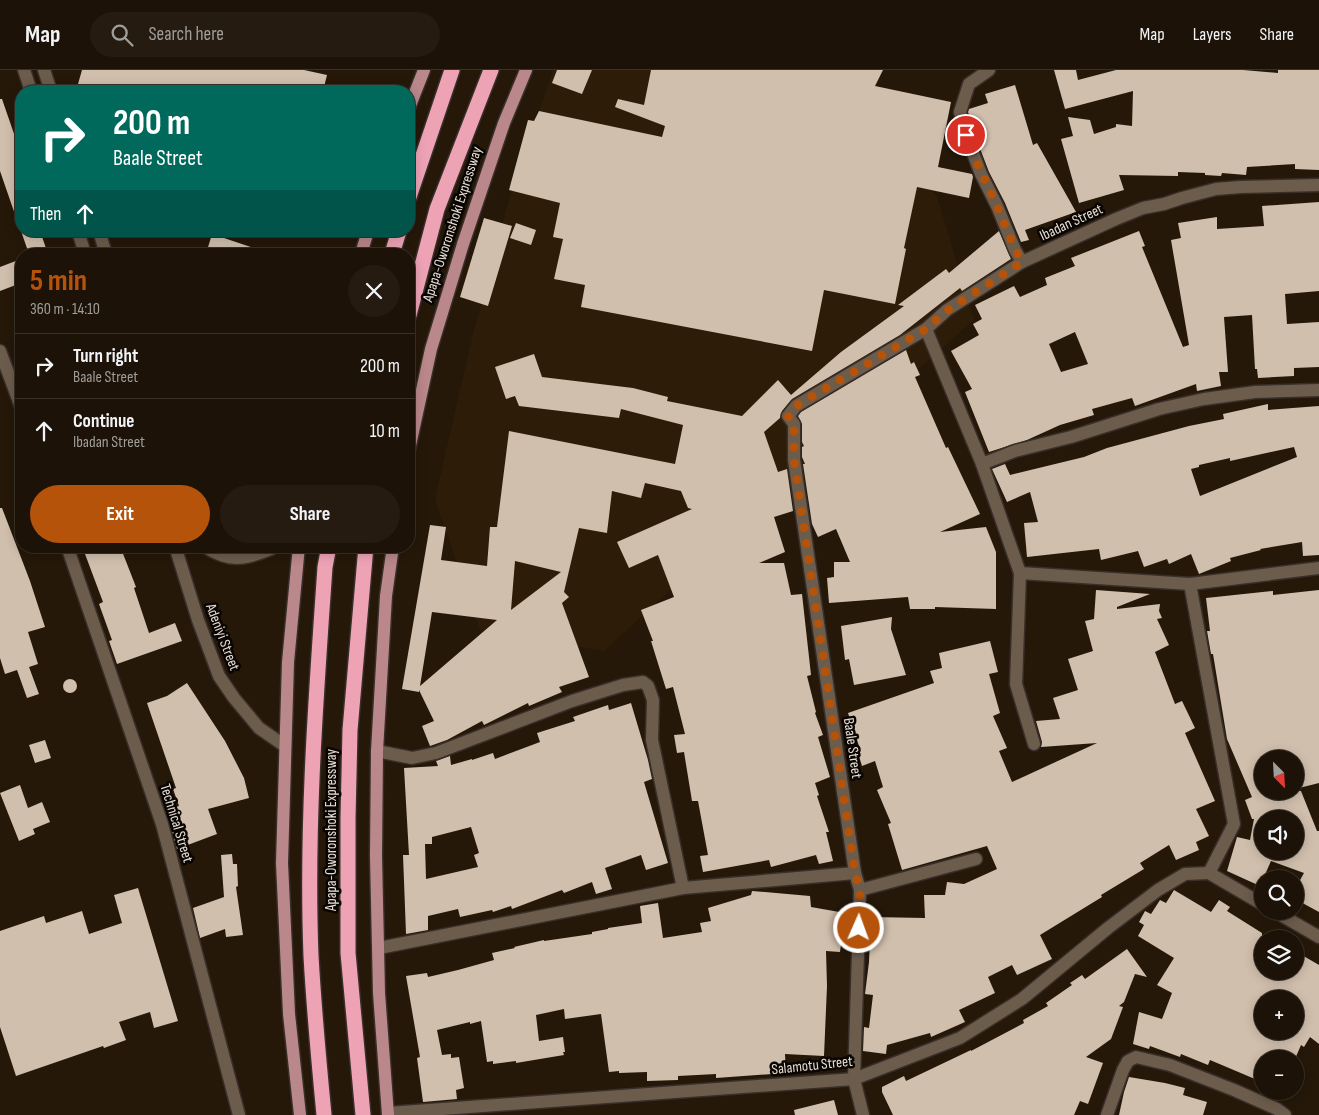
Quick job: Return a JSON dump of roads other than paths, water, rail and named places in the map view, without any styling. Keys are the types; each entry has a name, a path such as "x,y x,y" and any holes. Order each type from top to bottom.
{"highway":[{"path":"415,179 452,70"},
{"name":"Apapa-Oworonshoki Expressway","path":"415,292 437,209 491,70"},
{"name":"Apapa-Oworonshoki Expressway","path":"324,1115 311,957 311,844 315,716 328,553"},
{"name":"Apapa-Oworonshoki Expressway","path":"363,1115 348,953 348,818 350,730 365,553"}],"main road":[{"path":"415,93 424,70"},
{"name":"Apapa-Oworonshoki Expressway","path":"415,422 431,349 462,244 504,122 526,70"},
{"path":"298,553 288,662 282,863 289,1014 300,1115"},
{"path":"388,1114 380,993 376,856 377,751 386,596 393,553"}],"street":[{"path":"24,70 29,85"},
{"path":"44,70 49,85"},
{"path":"989,70 969,84 960,112 966,135 981,174 1022,262"},
{"name":"Ibadan Street","path":"810,398 926,329 948,310 1022,262 1143,208 1216,189 1319,185"},
{"path":"926,329 982,464 1020,573 1016,684 1034,744"},
{"path":"0,351 15,391"},
{"path":"982,464 1015,451 1070,437 1168,407 1204,399 1254,392 1319,390"},
{"name":"Baale Street","path":"810,398 796,406 788,416 794,424 794,460 855,873 860,890 854,1079 863,1115"},
{"name":"Technical Street","path":"69,553 162,824 240,1115"},
{"name":"Adeniyi Street","path":"177,553 198,620 219,676 234,698 259,728 285,746"},
{"path":"215,553 229,558 244,559 260,553"},
{"path":"1020,573 1190,584 1319,568"},
{"path":"1190,584 1234,824 1209,873 1254,899"},
{"path":"377,751 412,758 436,753 572,701 623,685 643,682 648,686 653,700 652,740 682,888"},
{"path":"860,890 976,858"},
{"path":"379,948 682,888 855,873"},
{"name":"Salamotu Street","path":"388,1114 854,1079 960,1038 1022,999 1108,928 1158,890 1185,874 1209,873"},
{"path":"1290,920 1319,937"},
{"path":"1107,1115 1123,1070 1128,1061 1136,1057 1170,1066 1234,1090 1278,1109 1285,1115"}]}
